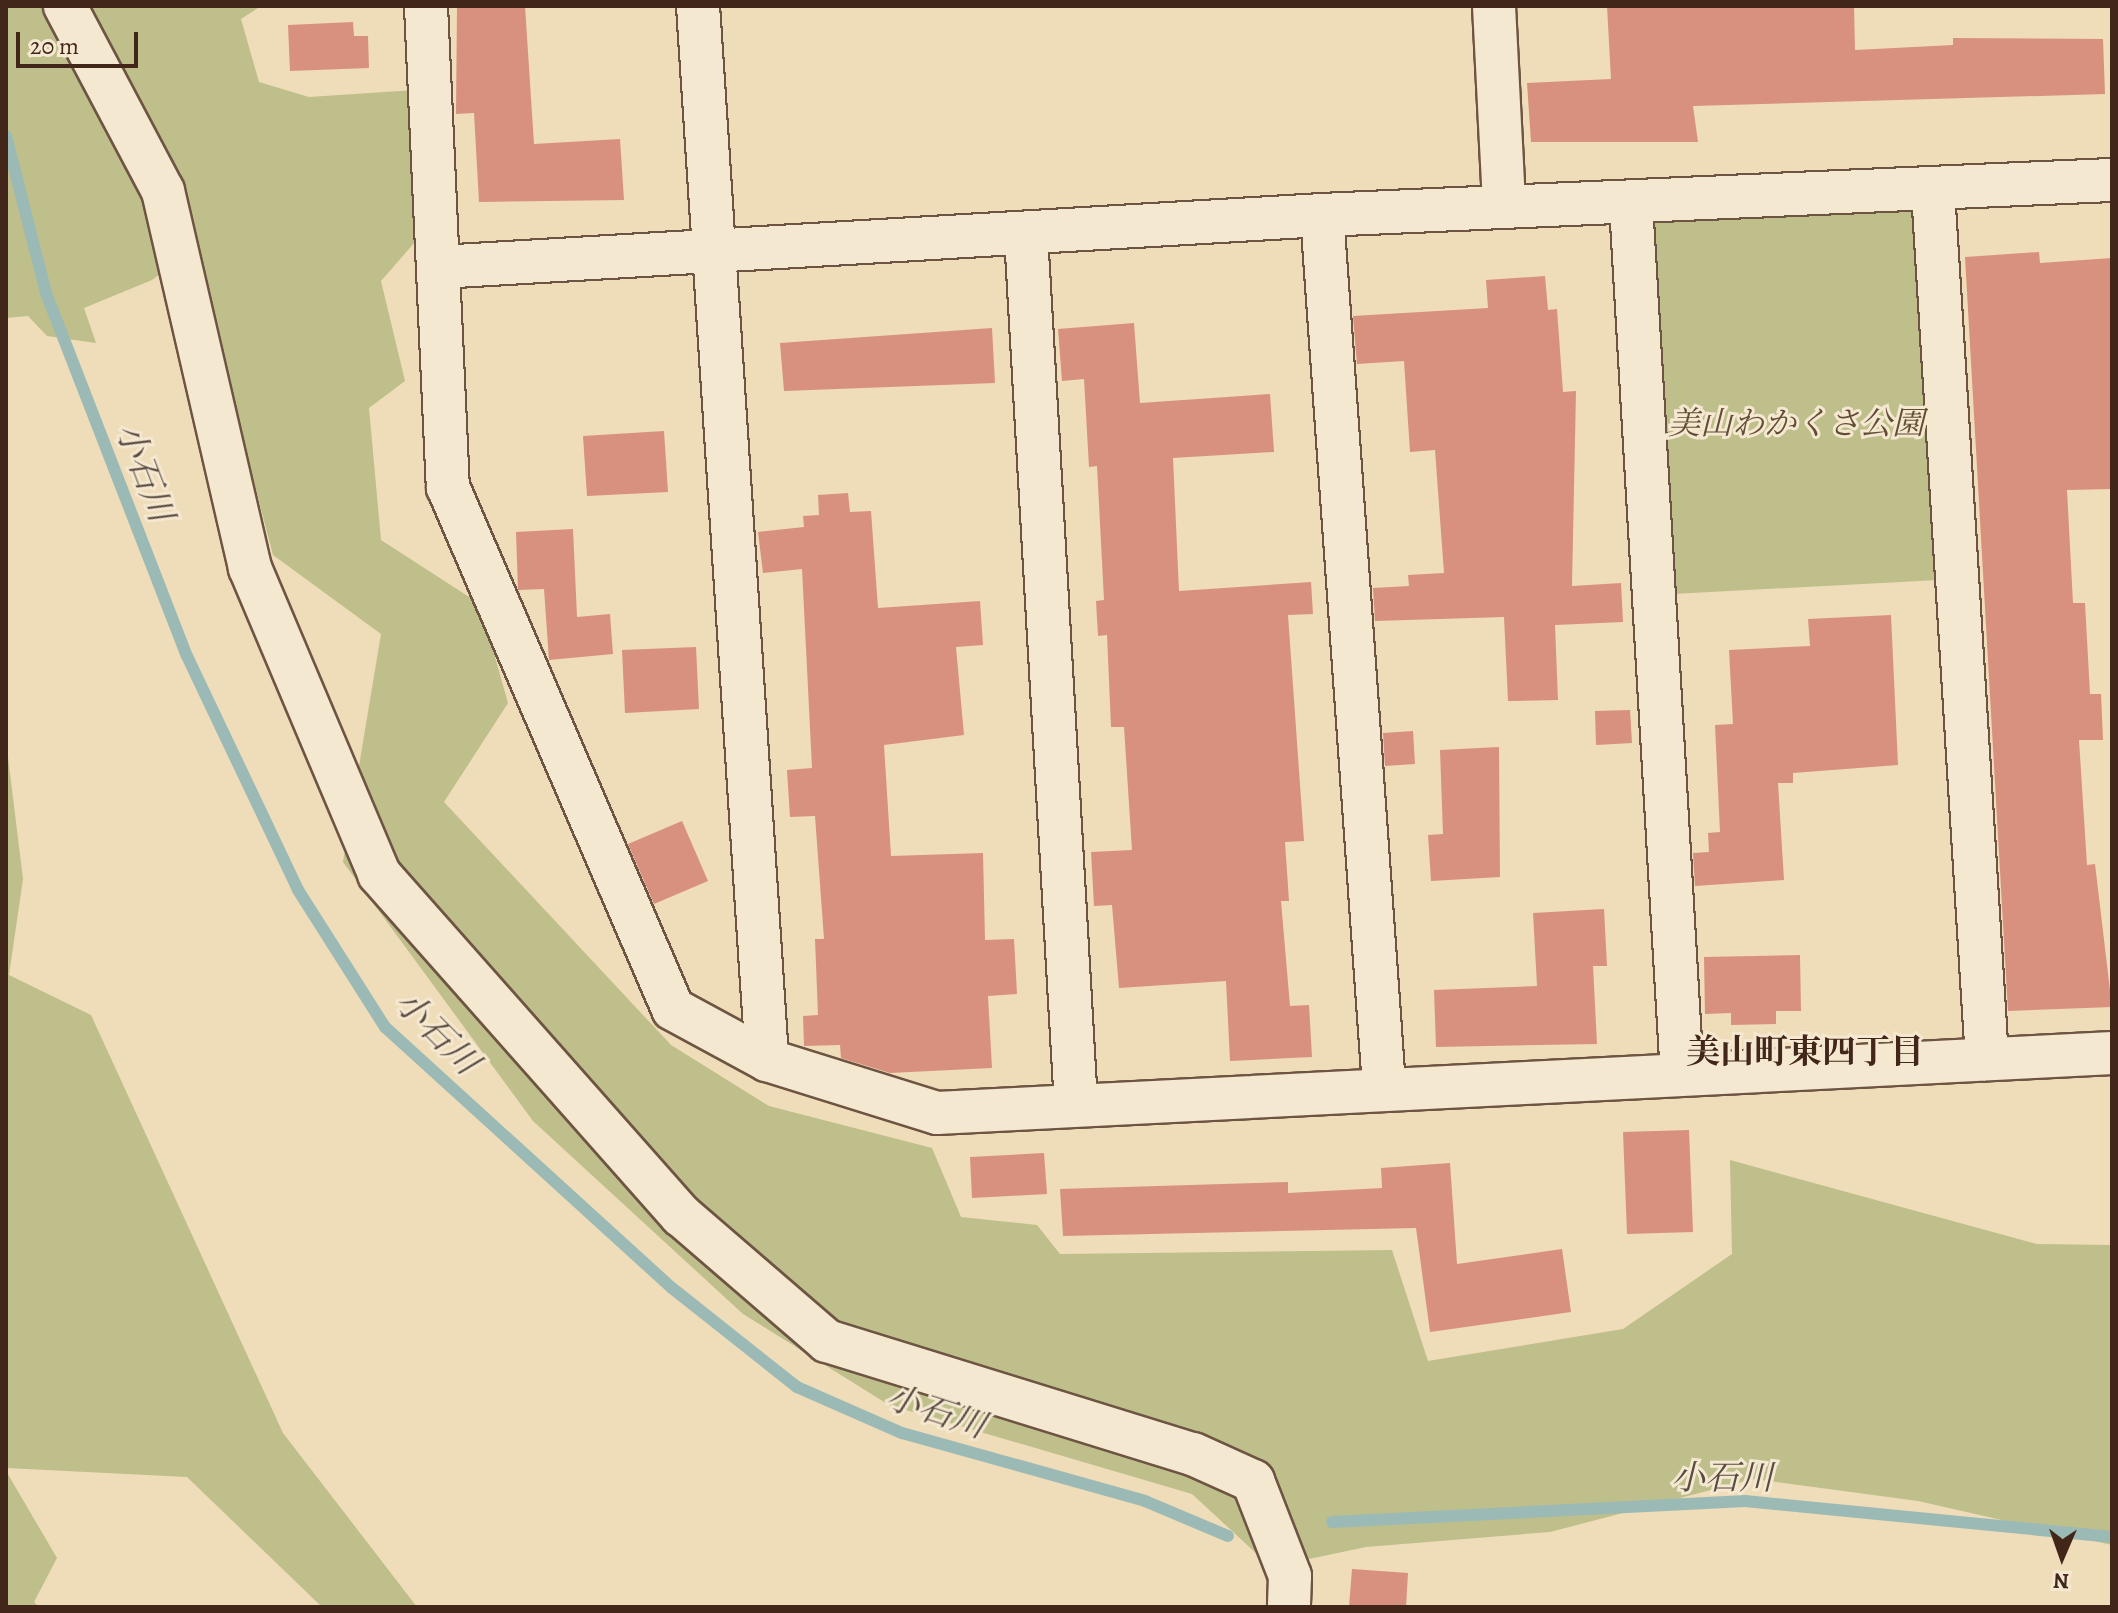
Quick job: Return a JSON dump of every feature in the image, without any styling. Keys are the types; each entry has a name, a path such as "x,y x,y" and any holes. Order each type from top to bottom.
{"street":[{"path":"65,6 163,191 250,568 379,874 681,1215 827,1341 1193,1454 1253,1481 1290,1576 1289,1607"},
{"path":"426,6 448,487 673,1009 767,1060 937,1113 1384,1087 2112,1053"},
{"path":"698,6 711,253 767,1060"},
{"path":"1494,6 1504,206"},
{"path":"439,267 1026,235 1322,215 1933,191 2112,180"},
{"path":"1933,191 1987,1059"},
{"path":"1631,204 1682,1074"},
{"path":"1322,215 1384,1087"},
{"path":"1026,235 1076,1105"}],"green space":[{"path":"6,6 261,6 241,19 259,82 309,97 415,90 422,234 381,281 405,381 369,408 381,540 480,604 508,703 444,802 671,1045 769,1106 932,1148 961,1217 1037,1225 1060,1254 1392,1250 1428,1361 1623,1329 1732,1254 1730,1160 2037,1244 2112,1245 2112,1545 1918,1501 1753,1479 1550,1532 1366,1547 1271,1567 1192,1494 889,1405 743,1314 533,1121 343,862 381,634 273,555 193,249 152,280 84,308 96,343 47,336 28,316 6,318"},
{"name":"美山わかくさ公園","path":"1933,191 1957,579 1654,595 1631,204"},
{"path":"6,741 23,879 9,975 91,1015 283,1433 417,1607 322,1607 187,1477 6,1468"},
{"path":"6,1471 57,1558 34,1602 39,1607 6,1607"}],"building":[{"path":"457,6 525,6 534,144 620,139 624,200 479,202 474,113 456,114"},
{"path":"1607,6 1854,6 1855,50 1953,45 1953,38 2103,39 2105,94 1693,106 1698,142 1531,142 1527,83 1611,79"},
{"path":"353,22 354,36 368,36 369,68 290,71 288,25"},
{"path":"2039,252 2040,263 2112,258 2112,489 2067,490 2073,603 2085,603 2090,694 2101,694 2103,740 2079,740 2087,865 2095,864 2112,1007 2008,1011 1965,257"},
{"path":"1545,276 1548,310 1557,309 1563,392 1576,391 1572,586 1621,583 1623,622 1555,625 1558,700 1508,701 1504,617 1375,621 1373,588 1409,586 1408,575 1444,573 1435,450 1410,452 1404,361 1357,364 1353,316 1488,308 1486,280"},
{"path":"1134,323 1140,403 1270,394 1274,452 1173,458 1179,591 1311,582 1313,614 1288,615 1304,841 1285,842 1289,901 1281,901 1290,1006 1309,1005 1312,1057 1230,1061 1226,981 1119,988 1112,905 1094,906 1091,852 1132,850 1124,727 1111,727 1107,635 1098,636 1096,601 1104,600 1097,466 1089,467 1084,379 1062,381 1058,329"},
{"path":"992,328 995,383 784,391 780,343"},
{"path":"664,431 668,492 587,496 583,436"},
{"path":"848,493 850,512 871,511 878,608 980,601 983,645 956,647 964,735 884,745 891,856 983,853 985,940 1014,939 1017,994 988,996 992,1068 890,1073 841,1058 840,1045 804,1046 803,1016 818,1015 815,939 824,939 815,816 790,817 787,770 812,768 802,569 763,573 758,532 804,527 803,516 819,515 818,495"},
{"path":"573,529 577,617 610,614 613,654 549,660 544,589 518,590 516,532"},
{"path":"1891,615 1898,765 1793,773 1793,783 1778,783 1784,880 1695,886 1693,853 1709,852 1708,833 1720,832 1715,725 1733,724 1729,650 1810,646 1808,619"},
{"path":"696,647 699,709 625,713 622,650"},
{"path":"1630,710 1632,743 1596,745 1595,711"},
{"path":"1413,731 1415,764 1385,766 1383,733"},
{"path":"1499,747 1500,877 1431,881 1428,835 1443,834 1440,750"},
{"path":"682,821 708,881 654,904 628,844"},
{"path":"1604,909 1607,966 1593,966 1597,1044 1436,1047 1434,990 1537,986 1533,913"},
{"path":"1800,955 1801,1011 1776,1011 1776,1024 1731,1025 1731,1013 1705,1014 1704,957"},
{"path":"1689,1130 1693,1232 1627,1234 1623,1132"},
{"path":"1044,1153 1047,1194 972,1198 970,1157"},
{"path":"1450,1163 1457,1264 1562,1249 1571,1312 1430,1332 1416,1228 1063,1236 1060,1189 1288,1182 1288,1193 1382,1188 1381,1168"},
{"path":"1352,1569 1408,1573 1406,1607 1349,1607"}],"waterway":[{"name":"小石川","path":"6,136 46,293 187,656 298,890 385,1027 672,1288 797,1387 902,1433 1145,1501 1228,1536"},
{"name":"小石川","path":"1332,1522 1745,1501 2112,1537"}],"district":[{"name":"美山町東四丁目","path":"1805,1052"}]}
